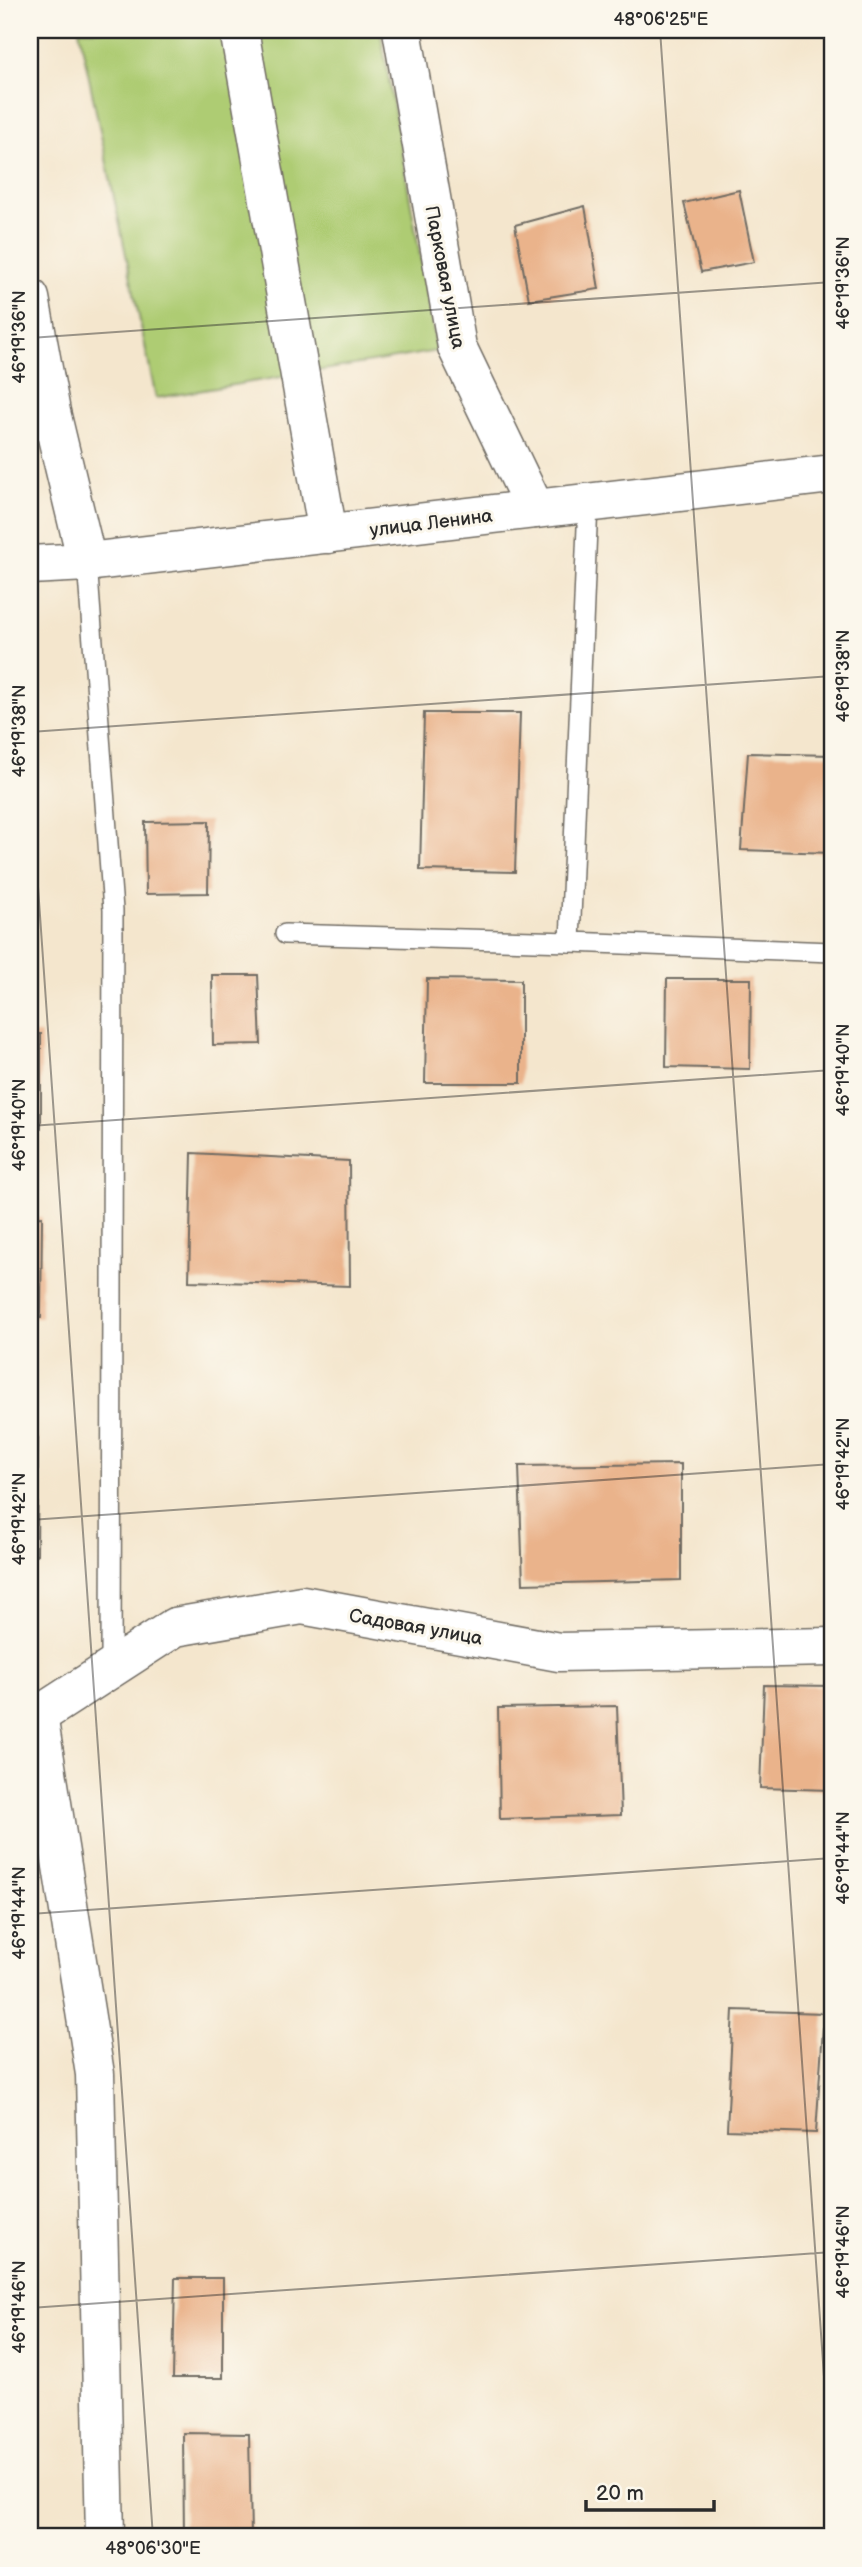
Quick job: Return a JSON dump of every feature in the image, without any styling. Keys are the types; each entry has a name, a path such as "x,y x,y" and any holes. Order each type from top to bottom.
{"street":[{"path":"239,30 328,534"},
{"name":"Парковая улица","path":"402,30 457,347 535,509"},
{"path":"30,298 51,412 87,562"},
{"name":"улица Ленина","path":"30,565 87,562 832,474"},
{"name":"Садовая улица","path":"34,1718 175,1626 302,1605 559,1652 832,1647"},
{"path":"34,1718 95,2074 106,2537"}],"lane":[{"path":"570,942 588,503"},
{"path":"87,562 113,910 111,1669"},
{"path":"285,934 832,952"}],"green space":[{"path":"79,30 380,30 437,351 156,398"}],"building":[{"path":"739,190 754,262 701,272 684,203"},
{"path":"585,206 599,289 529,300 515,225"},
{"path":"424,713 520,713 515,872 420,870"},
{"path":"748,753 832,755 832,853 741,850"},
{"path":"209,821 208,893 146,894 145,822"},
{"path":"212,975 258,975 261,1044 213,1045"},
{"path":"427,979 521,980 521,1083 425,1083"},
{"path":"667,979 751,979 750,1069 666,1067"},
{"path":"829,994 832,994 832,1089 826,1089"},
{"path":"30,1034 41,1034 41,1128 30,1128"},
{"path":"192,1153 349,1161 350,1286 189,1281"},
{"path":"42,1217 41,1318 30,1318 30,1218"},
{"path":"30,1438 38,1438 37,1555 30,1555"},
{"path":"681,1464 681,1580 523,1584 519,1466"},
{"path":"764,1685 832,1686 832,1790 760,1788"},
{"path":"617,1706 621,1815 500,1819 498,1708"},
{"path":"733,2010 824,2013 816,2133 727,2130"},
{"path":"175,2278 223,2278 223,2378 173,2378"},
{"path":"183,2433 249,2434 251,2537 184,2537"}]}
